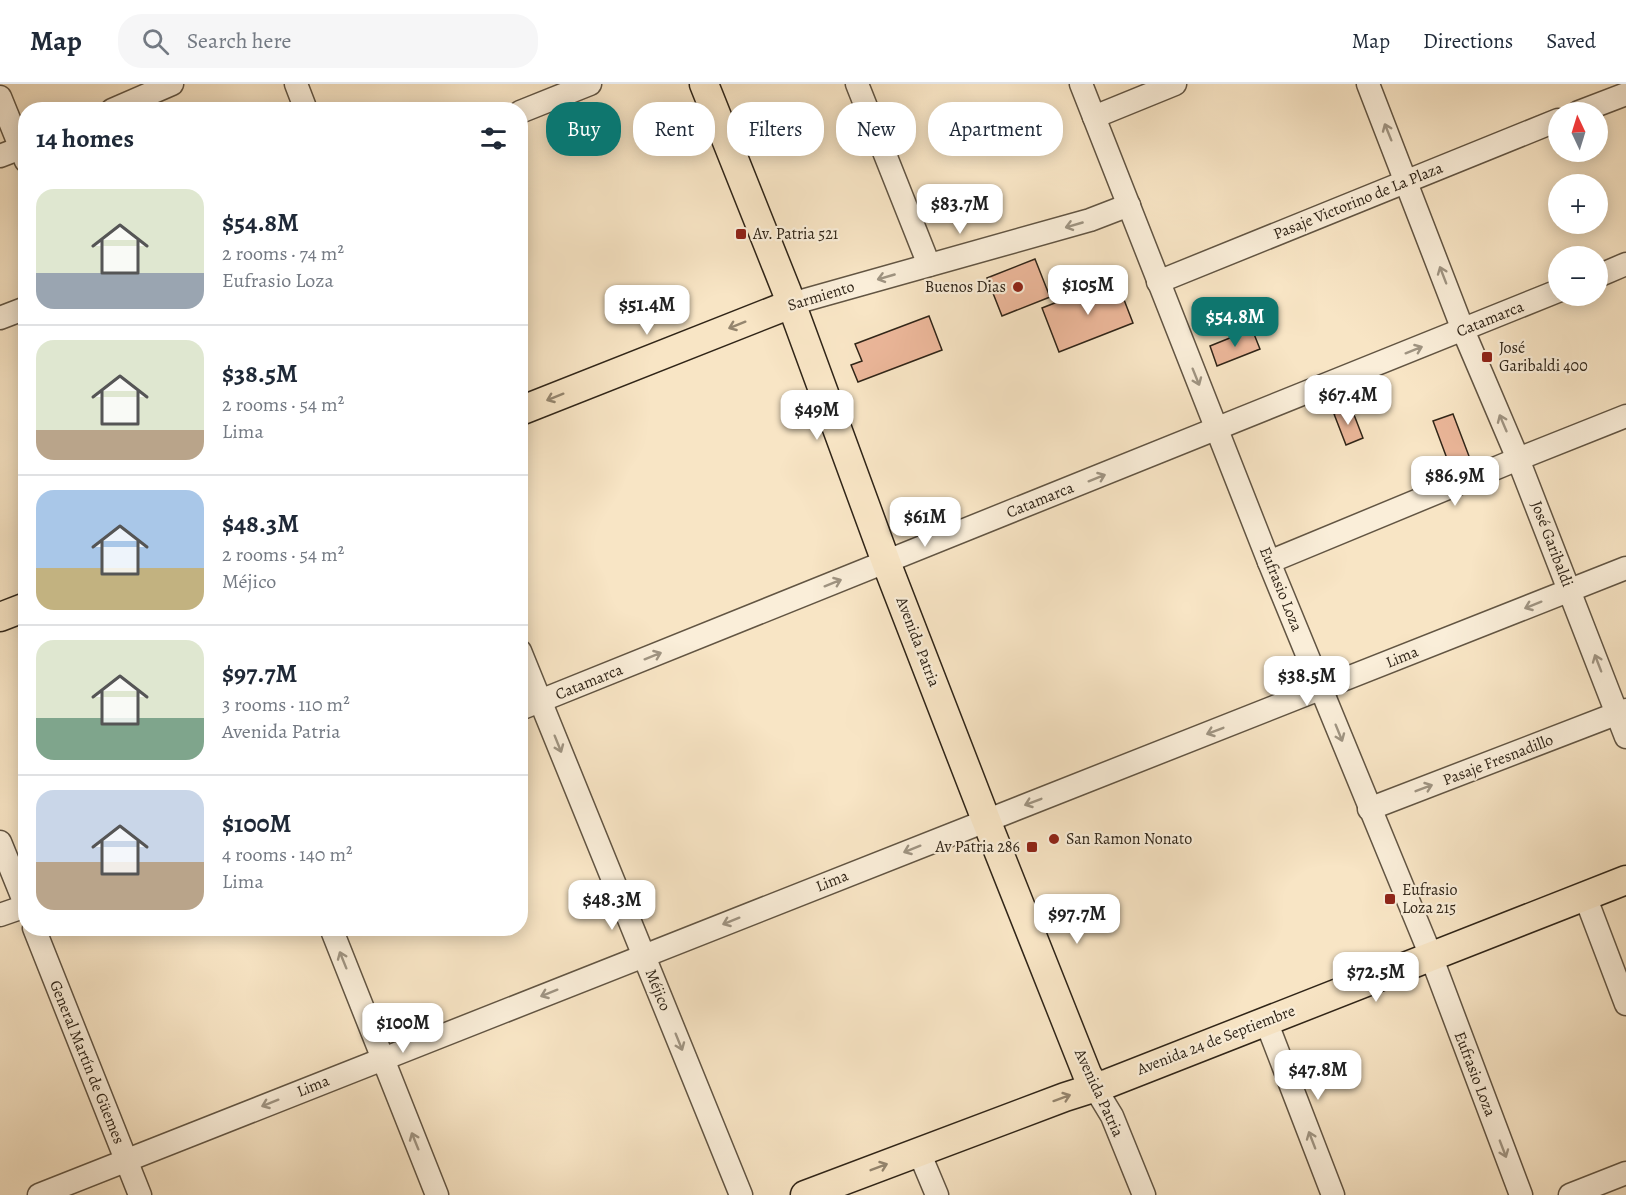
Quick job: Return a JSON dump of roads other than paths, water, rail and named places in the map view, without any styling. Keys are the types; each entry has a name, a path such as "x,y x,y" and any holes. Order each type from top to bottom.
{"main road":[{"name":"Avenida Patria","path":"704,84 797,302"},
{"name":"Avenida Patria","path":"719,84 797,302 993,817 1104,1075"},
{"name":"Sarmiento","path":"528,408 797,302"},
{"path":"0,617 18,610"},
{"name":"Avenida 24 de Septiembre","path":"1104,1075 1266,1021 1626,861"},
{"name":"Avenida 24 de Septiembre","path":"805,1195 1065,1097 1104,1075 1427,948 1585,896 1626,880"}],"street":[{"path":"130,102 172,84"},
{"path":"296,84 303,102"},
{"path":"528,109 590,84"},
{"path":"857,84 929,265"},
{"name":"Eufrasio Loza","path":"1081,84 1269,562 1427,948 1521,1195"},
{"path":"1094,117 1175,84"},
{"name":"José Garibaldi","path":"1368,84 1463,330 1622,712 1626,737"},
{"path":"1605,102 1626,94"},
{"path":"0,97 18,153"},
{"name":"Pasaje Victorino de La Plaza","path":"1158,282 1548,124"},
{"name":"Sarmiento","path":"797,302 1090,220 1129,205"},
{"path":"1608,272 1626,264"},
{"name":"Catamarca","path":"530,705 1548,295"},
{"path":"0,318 18,311"},
{"path":"1269,562 1626,416"},
{"name":"Lima","path":"39,1195 1626,568"},
{"name":"Méjico","path":"530,705 644,956 741,1195"},
{"name":"Pasaje Fresnadillo","path":"1369,809 1622,712"},
{"path":"0,842 18,888"},
{"path":"1585,896 1626,1004"},
{"path":"0,915 18,909"},
{"name":"General Martín de Güemes","path":"37,936 140,1195"},
{"path":"334,936 437,1195"},
{"path":"1266,1021 1334,1195"},
{"name":"Avenida Patria","path":"1104,1075 1112,1116 1144,1195"},
{"path":"919,1152 937,1195"},
{"path":"1570,1195 1626,1173"}],"place":[{"name":"Av. Patria 521","path":"741,234"},
{"name":"Buenos Dias","path":"1018,287"},
{"name":"José Garibaldi 400","path":"1487,357"},
{"name":"San Ramon Nonato","path":"1054,839"},
{"name":"Av Patria 286","path":"1032,847"},
{"name":"Eufrasio Loza 215","path":"1390,899"}]}
